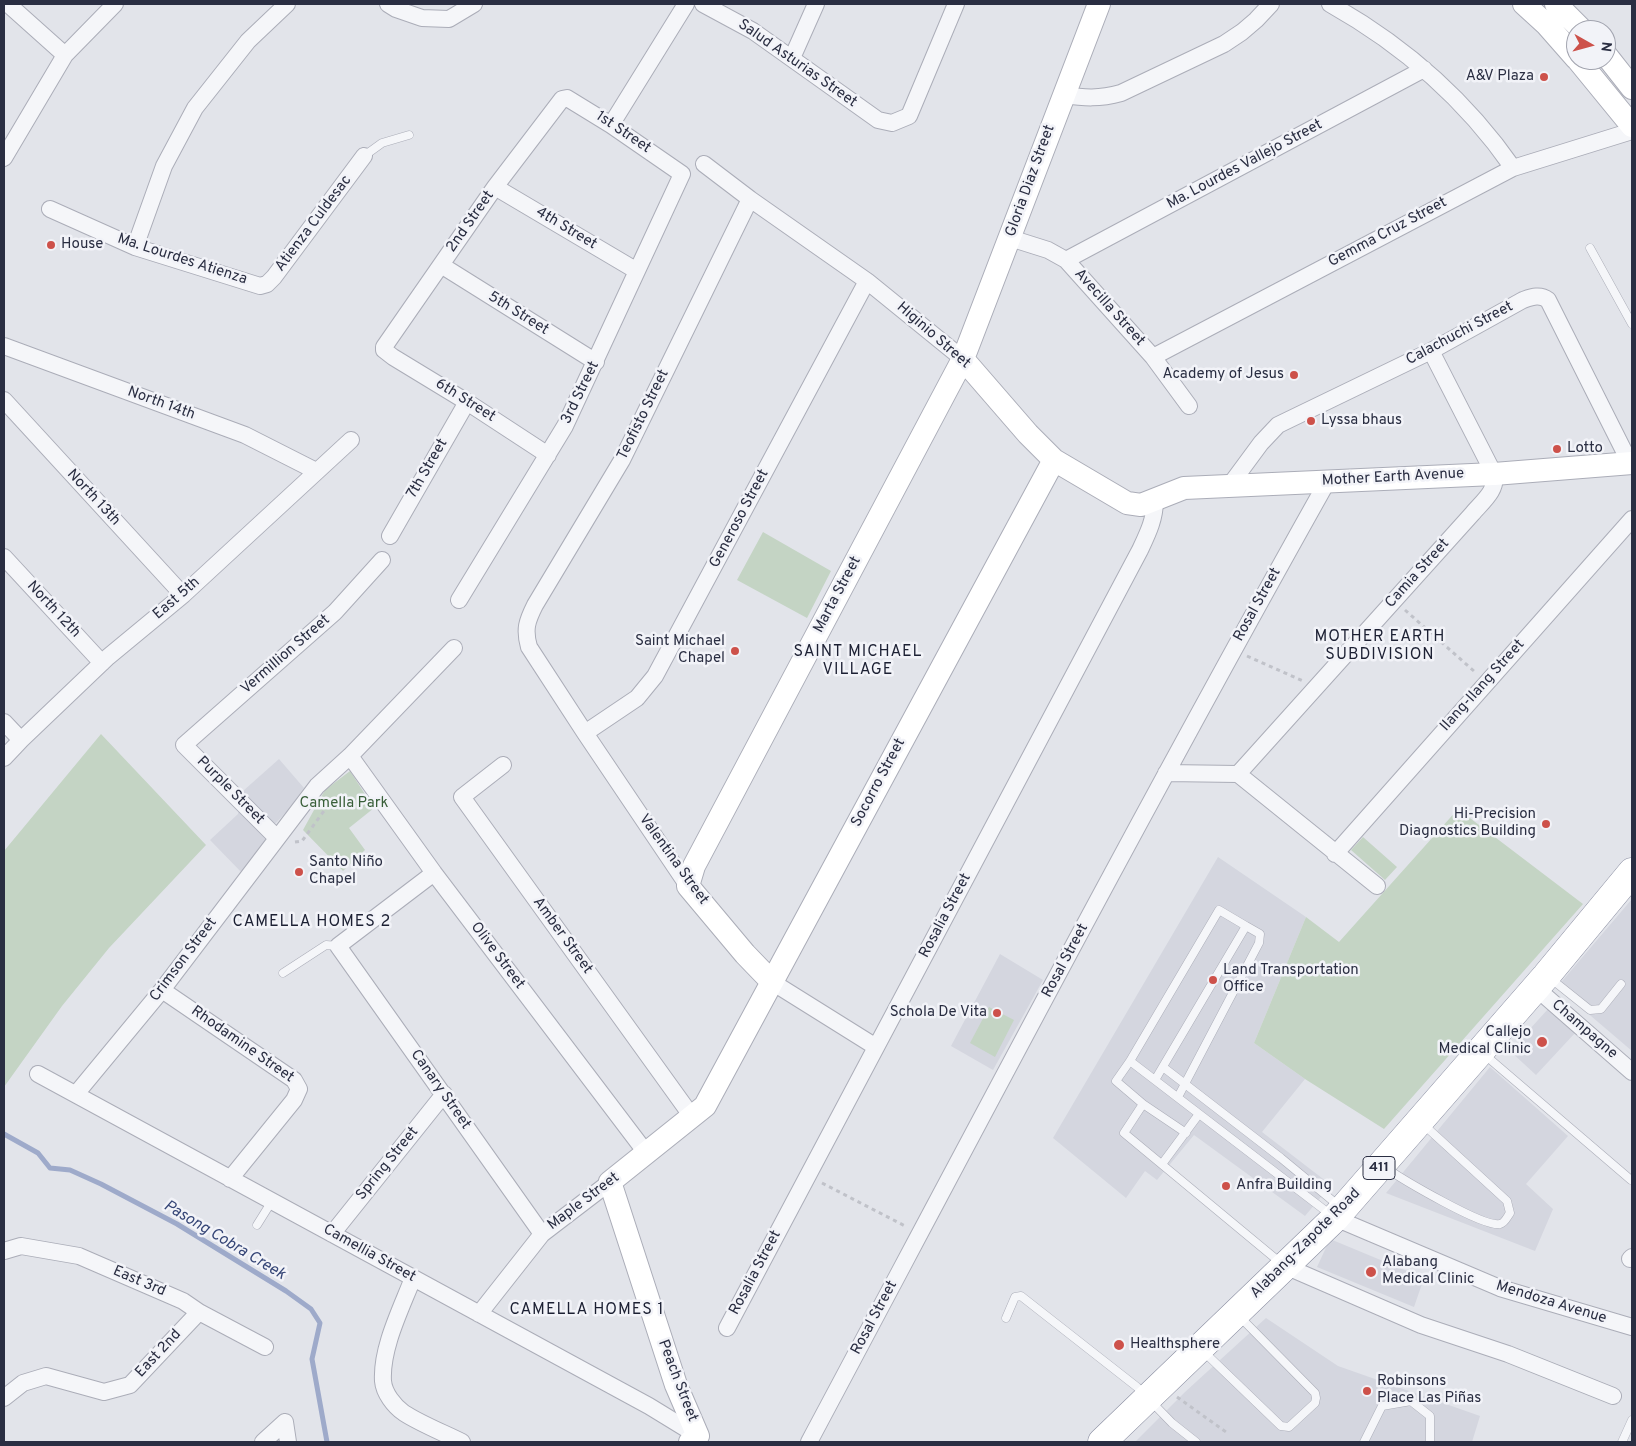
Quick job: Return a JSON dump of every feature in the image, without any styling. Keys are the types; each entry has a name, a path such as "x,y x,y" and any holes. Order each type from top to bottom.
{"highway":[{"name":"Alabang-Zapote Road","path":"1102,1442 1284,1266 1346,1219 1382,1165 1541,982 1632,872"}],"street":[{"path":"8,4 65,56"},
{"path":"4,158 65,56 115,4"},
{"path":"135,247 164,166 195,108 248,41 287,4"},
{"path":"388,4 396,9 422,18 449,19 474,4"},
{"path":"611,125 686,4"},
{"name":"Salud Asturias Street","path":"702,4 753,31 878,120 892,123 910,116 956,4"},
{"path":"792,58 816,4"},
{"name":"Gloria Diaz Street","path":"963,359 1099,4"},
{"path":"1063,94 1086,98 1102,98 1121,93 1224,44 1249,26 1271,4"},
{"path":"1330,4 1391,42 1450,92 1494,140 1513,168"},
{"path":"1524,4 1547,25 1566,47"},
{"path":"1556,4 1572,20"},
{"path":"1616,68 1632,88"},
{"name":"Ma. Lourdes Vallejo Street","path":"1066,260 1424,69"},
{"path":"1586,70 1632,126"},
{"name":"1st Street","path":"562,99 572,100 682,174"},
{"name":"2nd Street","path":"384,347 495,187 562,99"},
{"name":"Gemma Cruz Street","path":"1153,357 1513,168 1632,131"},
{"name":"Atienza Culdesac","path":"260,286 267,284 274,277 364,156"},
{"name":"Higinio Street","path":"704,164 750,199 867,281 963,359 1028,434 1054,460 1127,503 1141,505 1155,500"},
{"name":"3rd Street","path":"459,600 565,426 682,174"},
{"name":"4th Street","path":"495,187 637,271"},
{"name":"Teofisto Street","path":"526,625 535,605 622,460 750,199"},
{"name":"Ma. Lourdes Atienza","path":"50,209 135,247 260,286"},
{"name":"Avecilla Street","path":"1010,238 1042,247 1066,260 1153,357 1189,406"},
{"name":"5th Street","path":"441,265 596,362"},
{"name":"Generoso Street","path":"585,733 637,698 655,676 867,281"},
{"name":"Calachuchi Street","path":"1230,485 1261,443 1278,425 1431,350 1523,300 1535,297 1545,297 1548,300 1631,463"},
{"name":"North 14th","path":"4,346 245,435 316,471"},
{"name":"6th Street","path":"384,347 384,350 393,357 467,402 548,455"},
{"path":"1431,350 1494,474"},
{"name":"Marta Street","path":"688,886 694,866 703,847 963,359"},
{"name":"North 13th","path":"4,400 183,595"},
{"name":"7th Street","path":"390,536 467,402"},
{"name":"East 5th","path":"4,758 20,740 108,657 183,595 351,440"},
{"name":"Socorro Street","path":"699,1112 772,982 1054,460"},
{"name":"Mother Earth Avenue","path":"1155,500 1184,488 1494,474 1631,463"},
{"name":"Camia Street","path":"1238,774 1491,491 1495,485 1494,474"},
{"name":"Rosal Street","path":"809,1442 1166,773 1327,482"},
{"name":"Rosalia Street","path":"727,1328 1140,550 1152,525 1155,500"},
{"name":"Ilang-Ilang Street","path":"1335,854 1632,519"},
{"name":"North 12th","path":"4,557 102,663"},
{"name":"Vermillion Street","path":"184,744 335,612 382,560"},
{"name":"Valentina Street","path":"526,625 526,638 529,647 688,886 772,982 876,1048"},
{"name":"Crimson Street","path":"76,1094 162,990 317,786 350,756 454,648"},
{"path":"4,722 20,740"},
{"name":"Purple Street","path":"184,744 280,834"},
{"name":"Olive Street","path":"350,756 434,873 647,1154"},
{"name":"Amber Street","path":"503,765 462,797 699,1112"},
{"path":"1166,773 1238,774 1377,886"},
{"path":"338,946 434,873"},
{"name":"Canary Street","path":"338,946 542,1234"},
{"name":"Champagne","path":"1541,982 1632,1072"},
{"name":"Rhodamine Street","path":"162,990 294,1080 299,1089 294,1100 230,1179"},
{"name":"Camellia Street","path":"38,1074 649,1406 694,1439"},
{"name":"Spring Street","path":"332,1234 444,1094"},
{"name":"Maple Street","path":"479,1314 542,1234 699,1112"},
{"name":"Peach Street","path":"610,1182 694,1439"},
{"name":"Mendoza Avenue","path":"1346,1219 1500,1288 1632,1327"},
{"name":"East 3rd","path":"4,1252 21,1246 79,1256 183,1301 198,1312 266,1347"},
{"path":"1284,1266 1421,1325 1508,1354 1613,1396"},
{"path":"413,1278 389,1342 384,1363 383,1383 390,1401 403,1413 462,1442"},
{"name":"East 2nd","path":"4,1398 23,1383 46,1376 104,1392 130,1385 198,1312"},
{"path":"263,1442 285,1422 288,1442"}],"lane":[{"path":"364,156 382,143 408,135"},
{"path":"1590,248 1632,324"},
{"path":"1178,1097 1259,943 1260,934 1219,910 1116,1082 1143,1104 1186,1133"},
{"path":"1155,1080 1246,926"},
{"path":"283,972 326,944 338,946"},
{"path":"1541,982 1590,1010 1601,1009 1620,984"},
{"path":"1481,1052 1632,1180"},
{"path":"1130,1061 1346,1219"},
{"path":"1163,1067 1288,1164 1346,1219"},
{"path":"1143,1104 1124,1133 1284,1266"},
{"path":"1162,1164 1200,1114"},
{"path":"1382,1165 1460,1211 1489,1222 1499,1224 1504,1222 1510,1213 1507,1200 1419,1121"},
{"path":"257,1225 272,1201"},
{"path":"1006,1318 1015,1297 1021,1296 1130,1382 1154,1391 1172,1423 1196,1442"},
{"path":"1200,1348 1281,1426 1289,1427 1315,1402 1315,1394 1236,1313"},
{"path":"1364,1442 1382,1406 1411,1401 1430,1416 1430,1442"},
{"path":"1622,1442 1632,1420"}],"path":[{"path":"1394,601 1487,682"},
{"path":"1233,650 1317,687"},
{"path":"280,834 293,842 302,841 332,800 340,801 349,806 375,790"},
{"path":"808,1176 920,1233"},
{"path":"1154,1391 1177,1398 1226,1432"}],"shaded area":[{"path":"279,759 304,788 274,825 264,845 243,874 210,840 238,814 243,791"},
{"name":"Land Transportation Office","path":"1218,857 1306,917 1254,1043 1305,1079 1262,1132 1331,1185 1305,1216 1194,1135 1157,1180 1145,1171 1126,1198 1053,1138"},
{"path":"1632,899 1632,1051 1557,987"},
{"name":"Schola De Vita","path":"1000,954 1043,980 993,1070 951,1046"},
{"name":"Callejo Medical Clinic","path":"1548,1009 1575,1033 1536,1075 1510,1051"},
{"path":"1490,1067 1568,1136 1526,1184 1553,1209 1535,1251 1386,1193"},
{"name":"Alabang Medical Clinic","path":"1330,1239 1424,1278 1414,1307 1317,1267"},
{"path":"1266,1318 1338,1366 1480,1416 1472,1442 1135,1442 1185,1392"}],"green space":[{"path":"763,532 831,571 807,618 737,580"},
{"path":"101,734 206,845 109,948 62,1006 4,1087 4,851"},
{"name":"Camella Park","path":"350,771 374,808 349,828 365,850 343,871 303,830 325,790"},
{"path":"1458,809 1583,904 1384,1129 1305,1079 1254,1043 1306,917 1339,942"},
{"path":"1363,837 1397,867 1385,880 1351,850"},
{"path":"989,1007 1014,1020 995,1057 970,1043"}],"waterway":[{"name":"Pasong Cobra Creek","path":"4,1134 38,1153 50,1168 70,1170 177,1224 286,1291 311,1309 320,1323 312,1359 327,1442"}],"place":[{"name":"A&V Plaza","path":"1544,77"},
{"name":"House","path":"51,245"},
{"name":"Academy of Jesus","path":"1294,375"},
{"name":"Lyssa bhaus","path":"1311,421"},
{"name":"Lotto","path":"1557,449"},
{"name":"Saint Michael Chapel","path":"735,651"},
{"name":"Hi-Precision Diagnostics Building","path":"1546,824"},
{"name":"Santo Niño Chapel","path":"299,872"},
{"name":"Land Transportation Office","path":"1213,980"},
{"name":"Schola De Vita","path":"997,1013"},
{"name":"Callejo Medical Clinic","path":"1542,1042"},
{"name":"Anfra Building","path":"1226,1186"},
{"name":"Alabang Medical Clinic","path":"1371,1272"},
{"name":"Healthsphere","path":"1119,1345"},
{"name":"Robinsons Place Las Piñas","path":"1367,1391"}],"district":[{"name":"MOTHER EARTH SUBDIVISION","path":"1380,647"},
{"name":"SAINT MICHAEL VILLAGE","path":"858,662"},
{"name":"CAMELLA HOMES 2","path":"312,923"},
{"name":"CAMELLA HOMES 1","path":"587,1311"}]}
